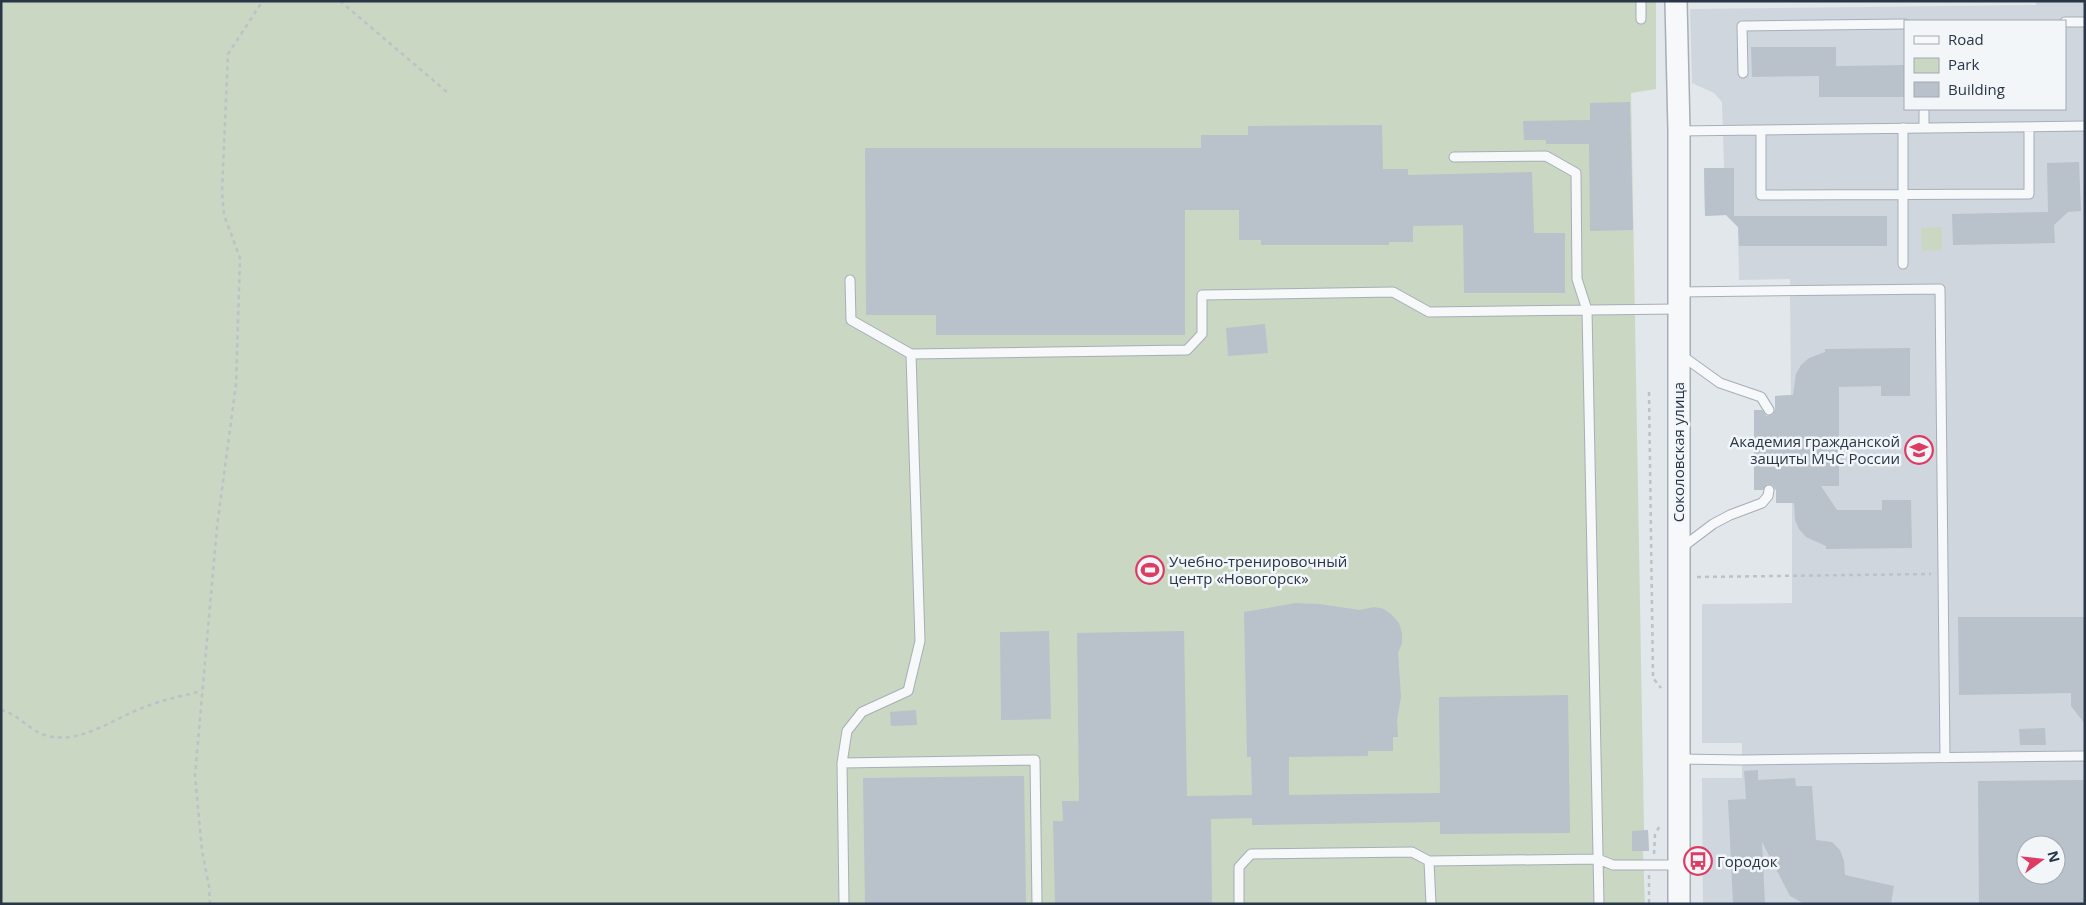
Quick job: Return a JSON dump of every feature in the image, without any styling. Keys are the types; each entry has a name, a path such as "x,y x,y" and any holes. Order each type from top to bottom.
{"street":[{"name":"Соколовская улица","path":"1676,1 1679,131 1677,300 1679,904"}],"lane":[{"path":"1641,1 1641,19"},
{"path":"2066,22 2085,22"},
{"path":"1743,73 1742,26 1904,24"},
{"path":"1924,110 1924,128"},
{"path":"1679,131 2085,126"},
{"path":"1761,130 1761,195 2029,194 2029,127"},
{"path":"1903,128 1903,264"},
{"path":"1454,157 1546,156 1576,172 1577,279 1587,310 1599,904"},
{"path":"850,280 850,320 911,354 1187,350 1202,334 1202,295 1393,292 1430,312 1587,310 1677,300 1940,289 1944,758"},
{"path":"1678,352 1720,383 1761,397 1768,410"},
{"path":"844,904 842,763 847,731 862,712 908,691 920,642 911,354"},
{"path":"1678,550 1713,524 1730,515 1762,503 1770,490"},
{"path":"1678,759 2085,756"},
{"path":"842,763 1035,760 1037,904"},
{"path":"1239,904 1238,867 1250,854 1412,852 1429,861 1598,859 1613,865 1679,865"},
{"path":"1429,861 1431,904"}],"path":[{"path":"210,904 209,886 202,851 195,775 217,527 236,384 240,258 224,215 222,192 228,54 261,1"},
{"path":"340,1 447,92"},
{"path":"1649,392 1653,678 1660,688"},
{"path":"1689,577 1943,574"},
{"path":"1,710 7,711 33,730 48,736 74,736 97,729 143,707 202,691"}],"shaded area":[{"name":"Академия гражданской защиты МЧС России","path":"2036,1 2085,1 2085,904 1703,904 1702,778 1742,778 1742,743 1702,743 1702,604 1792,603 1792,503 1776,503 1776,490 1754,490 1754,410 1775,410 1775,396 1791,395 1790,279 1739,280 1738,227 1726,215 1705,216 1704,168 1724,168 1722,102 1714,93 1692,83 1690,9 2036,5"}],"green space":[{"path":"1,1 1656,1 1656,89 1631,93 1644,830 1648,830 1649,851 1643,851 1645,904 1,904"},
{"path":"1942,227 1942,250 1922,251 1921,228"}],"building":[{"path":"1751,47 1836,47 1836,66 1904,65 1904,97 1819,97 1819,76 1752,77"},
{"path":"1630,102 1633,230 1590,231 1589,144 1546,144 1546,140 1524,140 1523,121 1590,120 1590,103"},
{"path":"1382,125 1383,169 1408,169 1408,175 1532,172 1534,233 1565,233 1565,293 1464,293 1463,225 1413,226 1413,242 1389,242 1389,245 1261,245 1261,240 1239,240 1239,210 1185,210 1185,335 936,335 936,315 866,315 865,148 1201,148 1201,135 1248,135 1248,126"},
{"path":"2079,162 2081,211 2068,212 2054,225 2055,243 1953,245 1952,214 2048,212 2047,163"},
{"path":"1704,168 1734,168 1734,216 1887,216 1887,246 1739,246 1738,227 1726,215 1705,216"},
{"path":"1265,324 1268,353 1228,356 1226,328"},
{"path":"1910,348 1910,396 1881,396 1881,386 1839,387 1839,486 1821,486 1837,510 1882,510 1882,500 1911,500 1912,548 1826,549 1826,546 1806,537 1799,529 1795,520 1794,503 1776,503 1776,490 1773,485 1767,484 1763,490 1754,490 1754,410 1762,410 1766,416 1773,415 1775,396 1793,395 1796,374 1801,365 1809,358 1825,352 1825,349"},
{"path":"1296,603 1319,604 1360,610 1374,607 1384,609 1392,615 1399,623 1402,633 1402,643 1398,653 1401,697 1397,720 1398,737 1393,737 1393,751 1368,751 1368,756 1289,757 1289,795 1440,793 1439,697 1568,695 1570,833 1440,834 1440,822 1252,825 1252,818 1211,819 1212,904 1055,904 1053,821 1063,821 1062,801 1079,801 1077,633 1184,631 1187,796 1252,795 1251,757 1247,757 1244,612"},
{"path":"1958,617 2085,617 2085,724 2071,706 2071,693 1959,695"},
{"path":"1049,631 1051,719 1001,720 1000,632"},
{"path":"916,710 917,725 891,726 890,712"},
{"path":"2045,728 2046,745 2020,745 2019,729"},
{"path":"1758,770 1758,780 1795,778 1796,786 1812,786 1816,840 1832,842 1840,850 1844,861 1845,875 1894,886 1891,904 1803,903 1790,896 1762,842 1765,904 1733,904 1728,800 1746,799 1744,771"},
{"path":"1024,776 1026,904 865,904 863,778"},
{"path":"2085,780 2085,904 1979,904 1978,781"},
{"path":"1648,830 1649,851 1632,851 1632,831"}],"place":[{"name":"Академия гражданской защиты МЧС России","path":"1919,450"},
{"name":"Учебно-тренировочный центр «Новогорск»","path":"1150,570"},
{"name":"Городок","path":"1698,861"}]}
